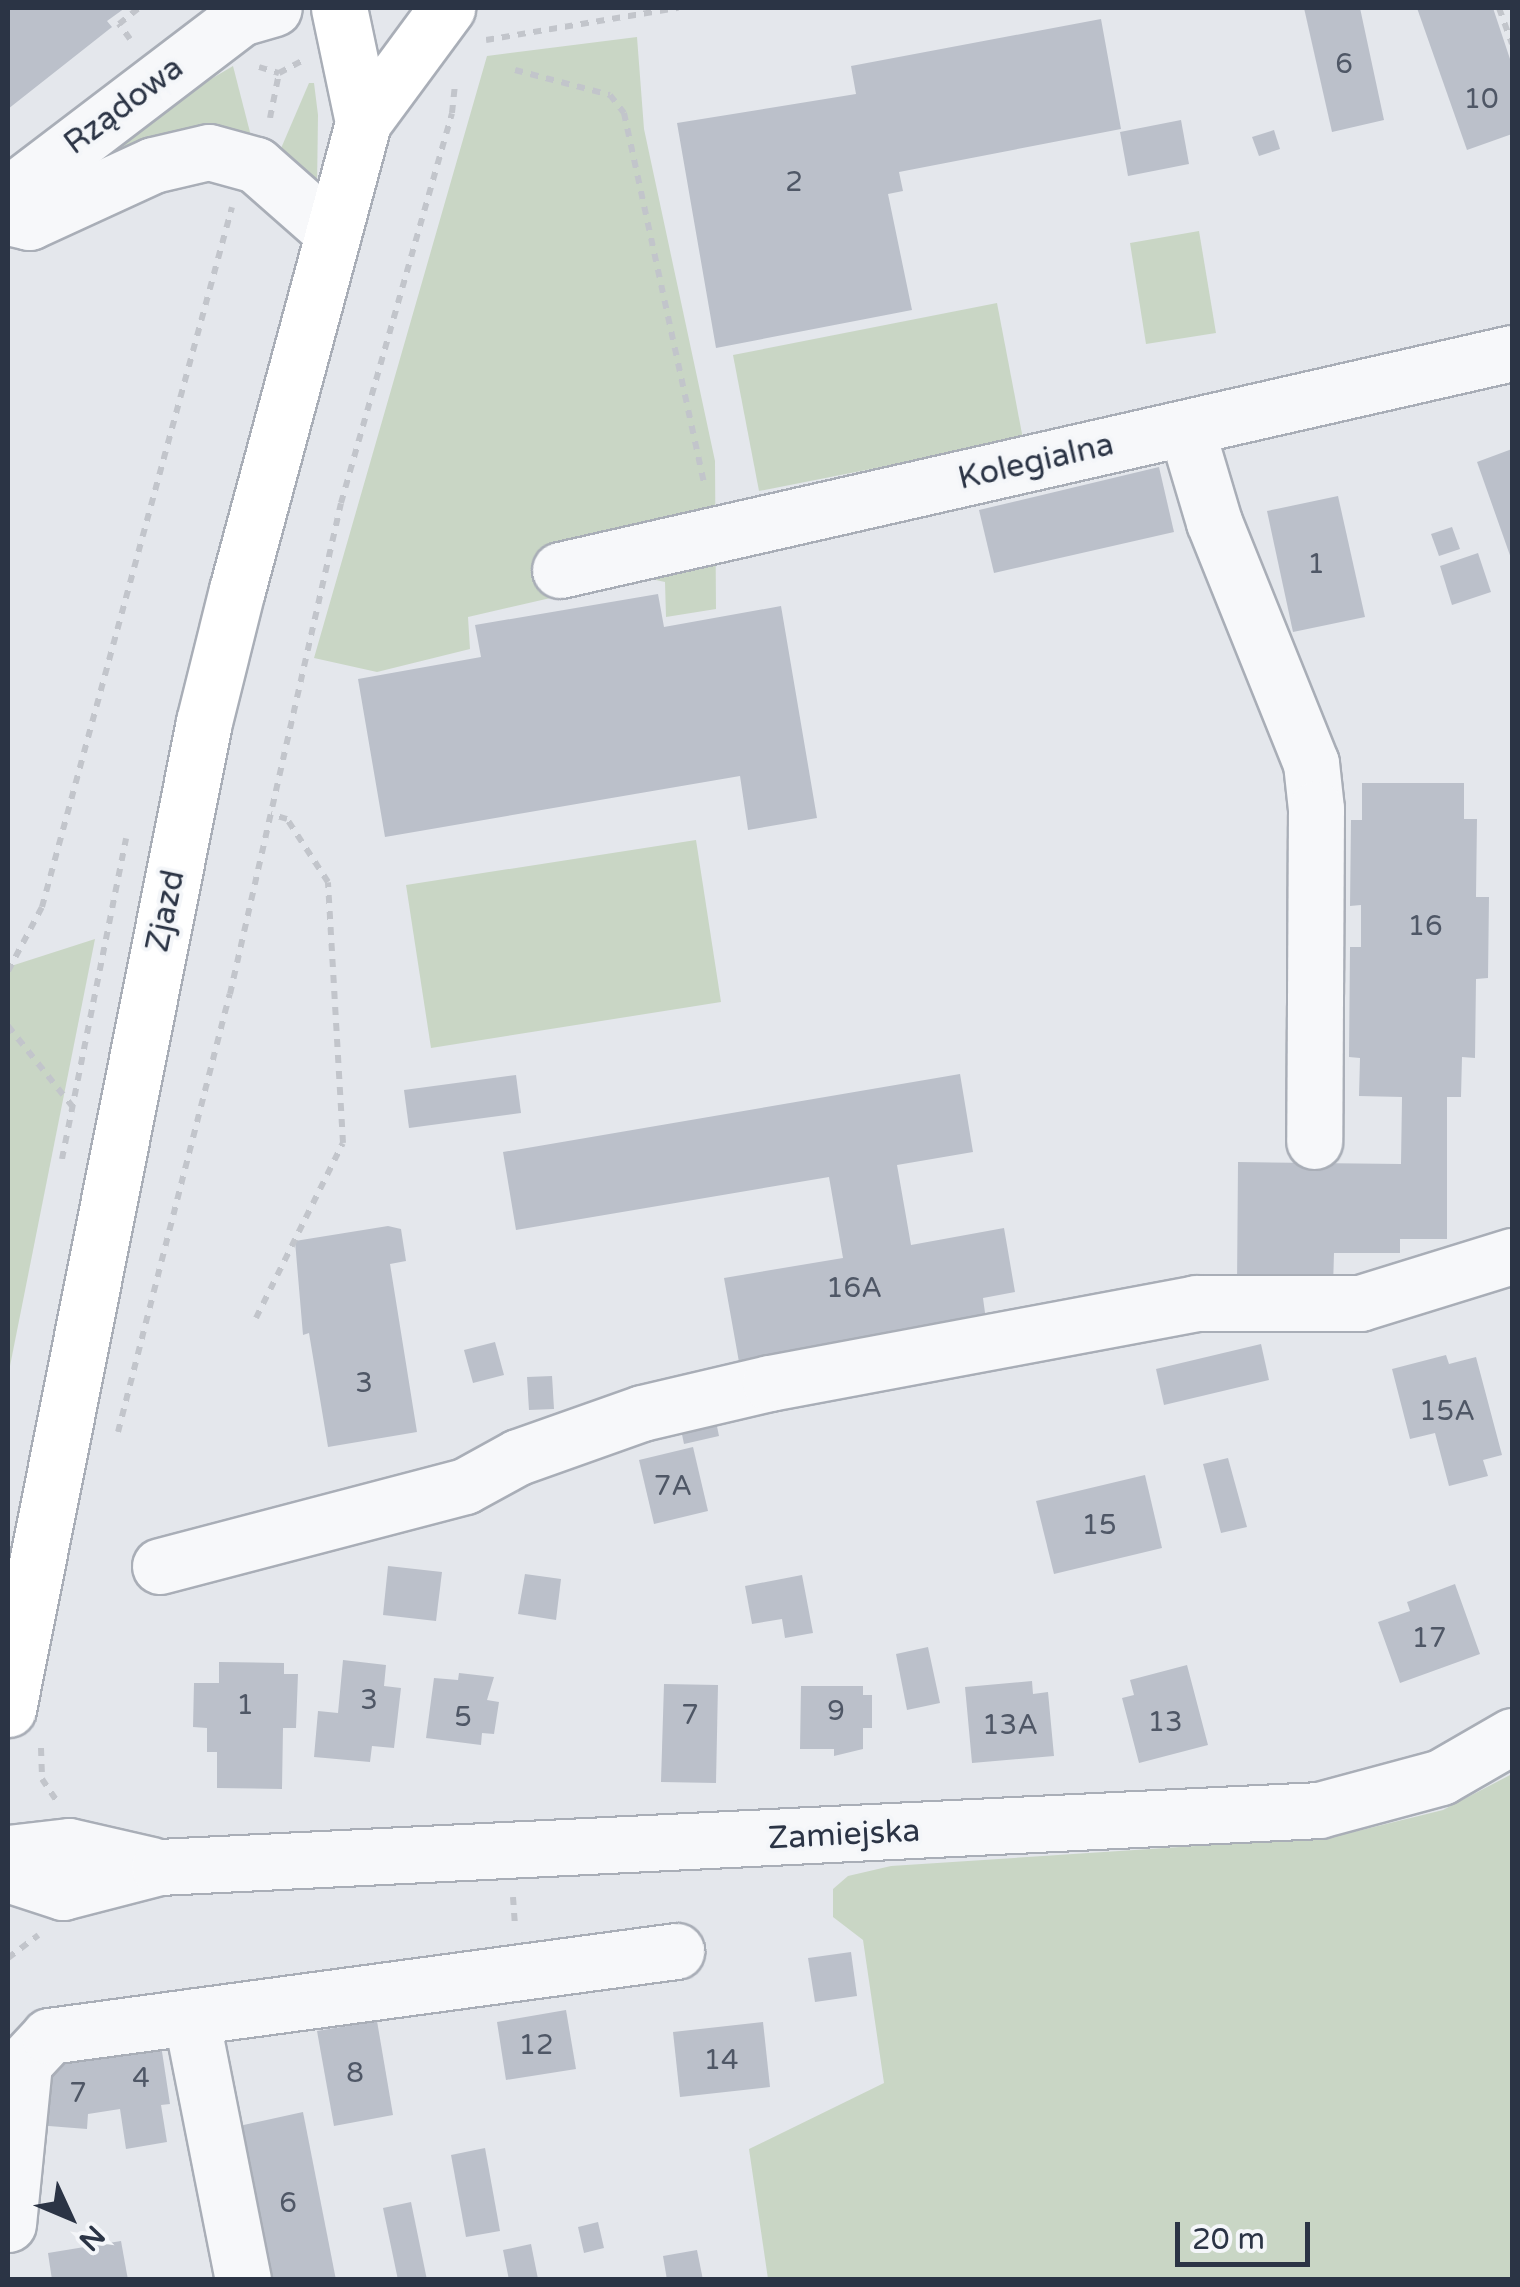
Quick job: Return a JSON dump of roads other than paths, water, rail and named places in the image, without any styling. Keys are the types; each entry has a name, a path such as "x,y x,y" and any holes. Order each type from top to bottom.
{"main road":[{"name":"Zjazd","path":"25,1727 204,722 364,122 339,8"},
{"name":"Zjazd","path":"364,122 460,26"}],"street":[{"name":"Rządowa","path":"8,195 253,11"},
{"name":"Rządowa","path":"8,217 29,222 179,157 232,154 256,165 333,233"},
{"name":"Kolegialna","path":"560,570 1512,353"},
{"path":"1186,428 1214,522 1310,762 1316,809 1314,1141"},
{"path":"160,1566 465,1486 518,1458 642,1412 1196,1303 1360,1304 1512,1256"},
{"name":"Zamiejska","path":"8,1874 64,1892 160,1867 1319,1810 1441,1778 1512,1736"},
{"name":"Zamiejska","path":"8,1853 69,1846 160,1867"},
{"path":"8,2224 21,2085 36,2044 82,2030 676,1951"},
{"path":"192,2017 243,2280"}]}
